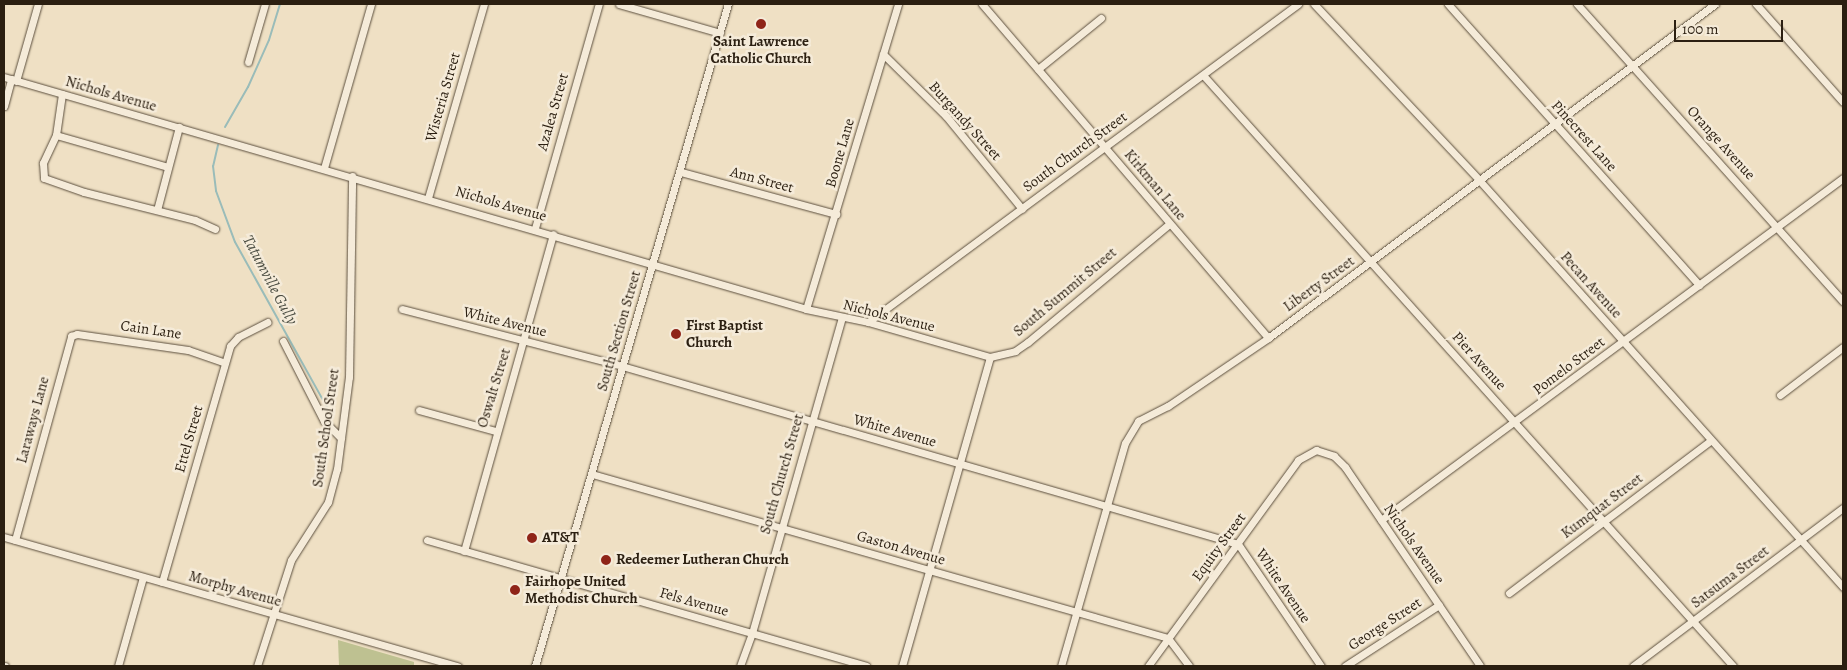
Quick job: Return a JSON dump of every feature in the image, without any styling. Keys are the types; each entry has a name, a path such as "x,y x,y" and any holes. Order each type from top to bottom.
{"street":[{"path":"4,106 10,79 38,4"},
{"path":"248,62 266,4"},
{"path":"324,168 371,4"},
{"name":"Wisteria Street","path":"428,198 484,4"},
{"name":"Azalea Street","path":"535,228 598,4"},
{"path":"619,4 720,33"},
{"name":"South Section Street","path":"535,666 681,172 728,4"},
{"name":"Boone Lane","path":"806,309 898,4"},
{"name":"Kirkman Lane","path":"982,4 1268,338"},
{"name":"South Church Street","path":"868,322 1203,75 1287,6 1298,4"},
{"name":"Pecan Avenue","path":"1314,4 1480,182 1843,587"},
{"name":"Pinecrest Lane","path":"1448,4 1700,285"},
{"name":"Orange Avenue","path":"1577,4 1843,301"},
{"name":"Liberty Street","path":"1061,666 1124,443 1138,421 1168,406 1268,338 1480,182 1715,4"},
{"path":"1756,4 1843,102"},
{"path":"1038,69 1101,18"},
{"name":"Burgandy Street","path":"883,54 946,116 1022,209"},
{"name":"Pier Avenue","path":"1203,75 1733,666"},
{"name":"Nichols Avenue","path":"10,79 535,228 806,309 868,322 990,357"},
{"path":"62,94 56,135 43,163 44,178 84,192 157,210 215,229"},
{"path":"157,210 179,127"},
{"path":"56,135 168,167"},
{"name":"Ann Street","path":"681,172 836,214"},
{"name":"South School Street","path":"257,666 272,614 291,560 328,502 341,438 349,377 352,176"},
{"name":"Pomelo Street","path":"1381,520 1516,423 1843,178"},
{"name":"South Summit Street","path":"990,357 1015,351 1028,342 1169,224"},
{"name":"Oswalt Street","path":"464,551 496,431 553,234"},
{"name":"White Avenue","path":"402,309 522,342 557,348 623,366 1238,544 1321,666"},
{"name":"South Church Street","path":"740,666 752,633 811,421 842,318"},
{"name":"Ettel Street","path":"162,582 233,341 266,322"},
{"name":"Cain Lane","path":"71,336 77,334 188,350 225,363"},
{"name":"Laraways Lane","path":"15,540 71,336"},
{"path":"283,341 324,421 341,438"},
{"path":"1780,395 1843,347"},
{"path":"902,666 990,357"},
{"path":"419,410 496,431"},
{"name":"Kumquat Street","path":"1509,593 1711,440"},
{"name":"Nichols Avenue","path":"1316,450 1334,456 1381,520 1480,666"},
{"name":"Equity Street","path":"1148,666 1298,460 1316,450"},
{"name":"Gaston Avenue","path":"592,474 1168,638"},
{"name":"Satsuma Street","path":"1632,666 1843,508"},
{"name":"Morphy Avenue","path":"4,537 458,666"},
{"name":"Fels Avenue","path":"427,540 866,666"},
{"path":"118,666 143,577"},
{"name":"George Street","path":"1345,666 1439,605"},
{"path":"1168,638 1189,666"},
{"path":"425,666 428,658"}],"green space":[{"path":"338,640 414,662 414,666 339,666"}],"waterway":[{"name":"Tatumville Gully","path":"225,127 248,87 269,40 280,4"},
{"name":"Tatumville Gully","path":"218,145 213,166 216,191 235,242 333,418"}],"place":[{"name":"Saint Lawrence Catholic Church","path":"761,24"},
{"name":"First Baptist Church","path":"676,334"},
{"name":"AT&T","path":"532,538"},
{"name":"Redeemer Lutheran Church","path":"606,560"},
{"name":"Fairhope United Methodist Church","path":"515,590"}]}
